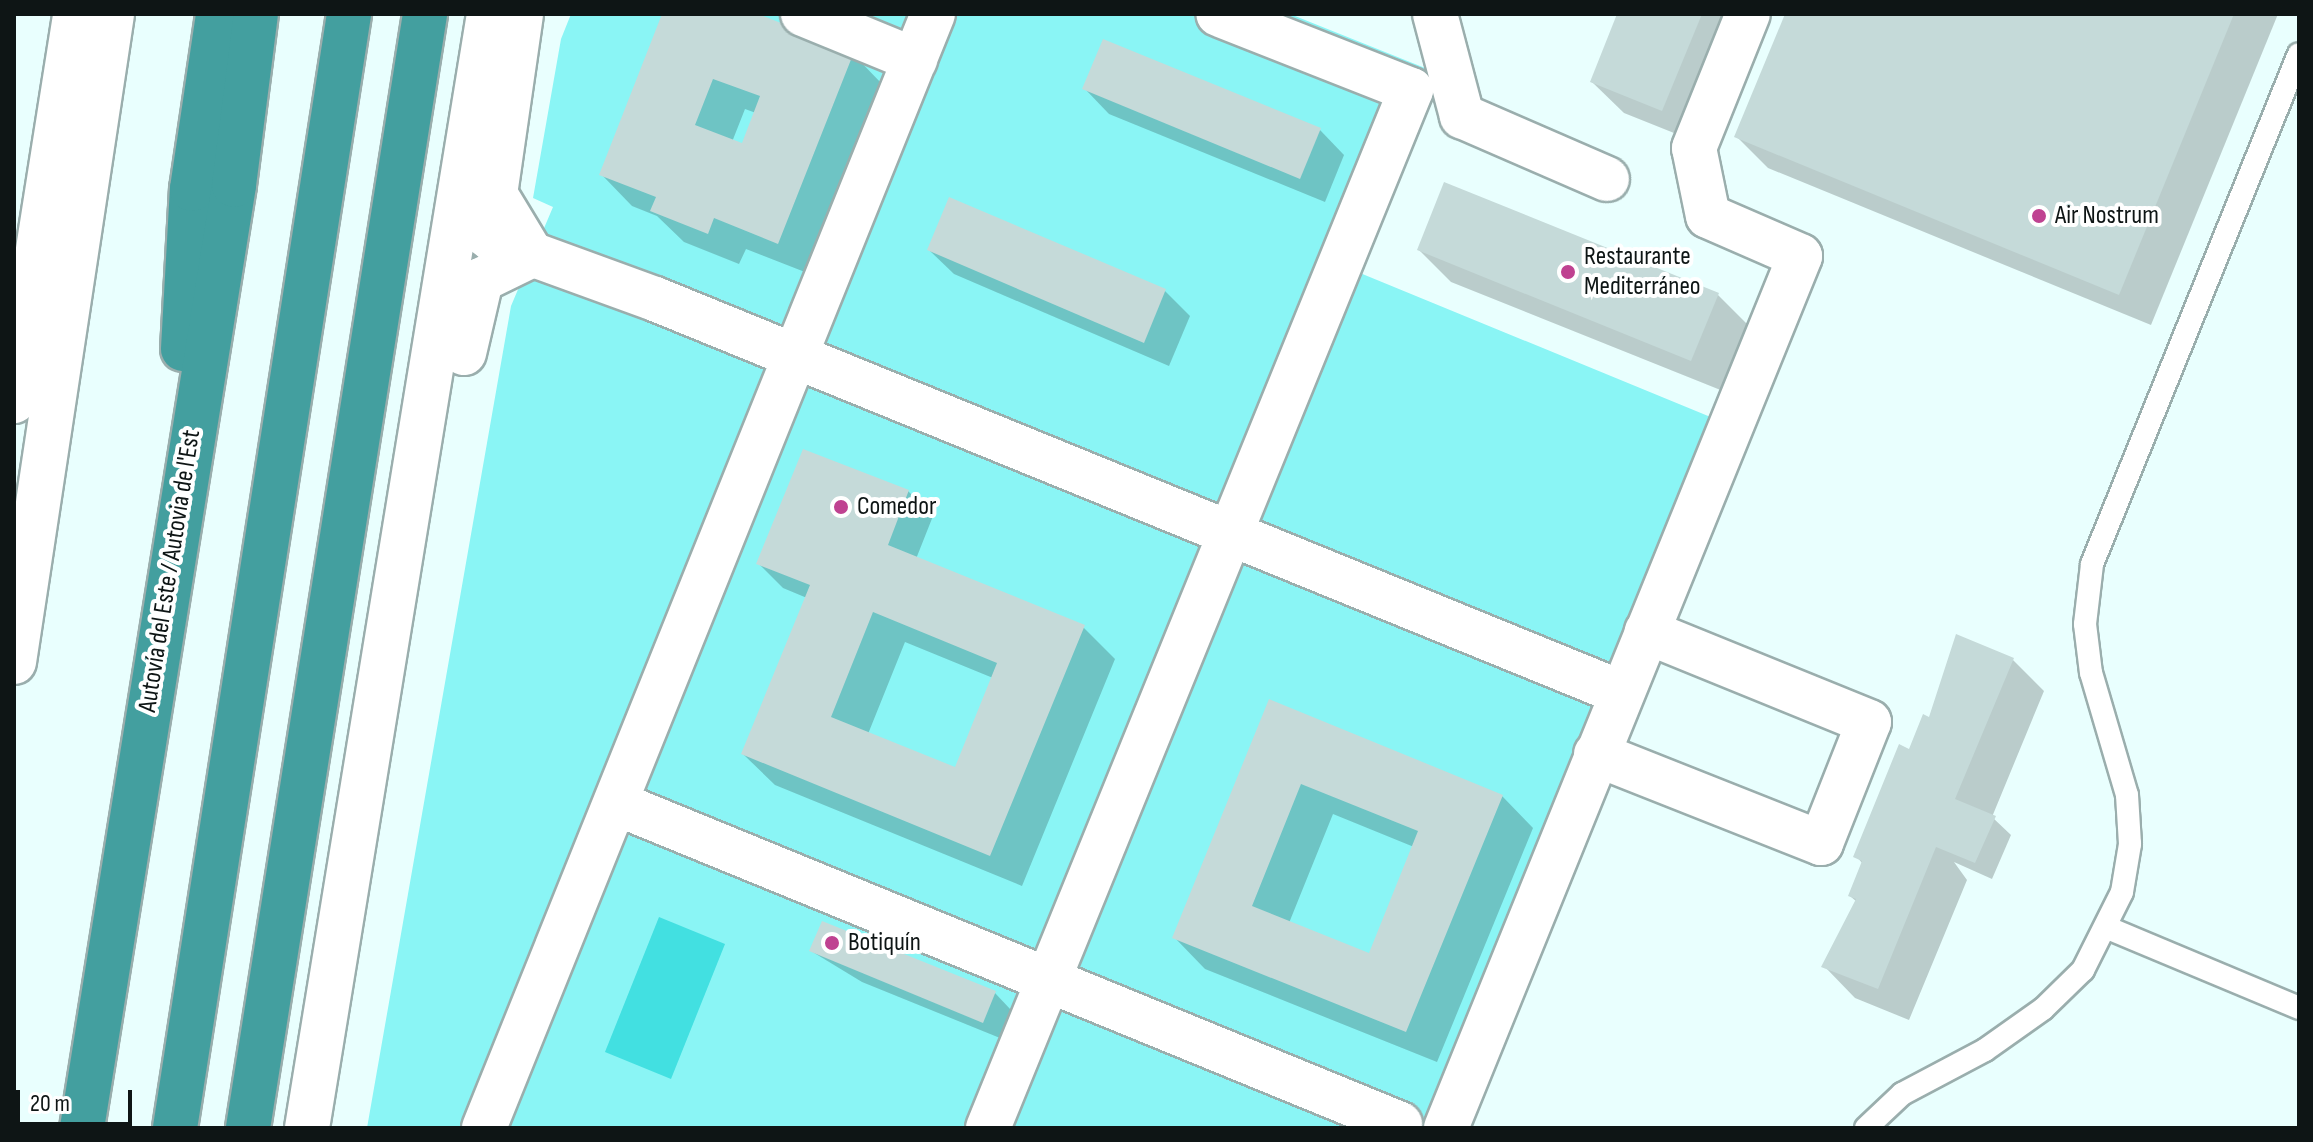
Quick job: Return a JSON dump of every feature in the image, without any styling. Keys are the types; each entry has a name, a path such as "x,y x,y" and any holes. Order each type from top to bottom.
{"highway":[{"path":"182,490 186,266 218,14"},
{"name":"Autovía del Este / Autovia de l'Est","path":"82,1128 182,490 234,185 256,14"},
{"path":"175,1128 349,14"},
{"path":"248,1128 425,14"}],"street":[{"path":"14,401 75,14"},
{"path":"14,662 112,14"},
{"path":"307,1128 489,14"},
{"path":"521,14 495,194 532,255"},
{"path":"803,14 915,60"},
{"path":"484,1128 618,804 933,14"},
{"path":"988,1128 1411,90 1218,14"},
{"path":"1435,14 1462,116 1607,179"},
{"path":"1446,1128 1800,256 1708,216 1694,148 1748,14"},
{"path":"457,213 493,240 797,359 1622,693"},
{"path":"376,707 434,512 475,294 481,280 498,267 532,255"},
{"path":"1596,754 1821,843 1869,722 1647,632"},
{"path":"618,804 1400,1124"}],"lane":[{"path":"1866,1128 1902,1094 1985,1050 2043,1009 2083,970 2108,928 2122,892 2130,844 2127,795 2091,673 2085,624 2092,564 2299,54"},
{"path":"2108,928 2299,1008"}],"shaded area":[{"path":"571,14 1290,14 1440,74 1360,273 1713,418 1425,1128 367,1128 511,306 553,207 533,198 561,39"},
{"path":"659,917 725,944 671,1079 605,1052"}],"building":[{"path":"662,14 758,14 854,52 778,244 714,218 708,234 650,211 656,197 599,175","holes":["713,79 760,96 742,143 695,125"]},
{"path":"1617,14 1702,14 1662,111 1590,82"},
{"name":"Air Nostrum","path":"1785,14 2234,14 2119,295 1734,137"},
{"path":"1103,39 1321,128 1300,179 1082,89"},
{"name":"Restaurante Mediterráneo","path":"1444,182 1719,293 1691,361 1417,250"},
{"path":"949,197 1166,289 1144,343 927,250"},
{"path":"803,449 909,490 888,545 1085,625 990,856 741,754 810,585 756,564","holes":["873,612 997,663 955,767 831,717"]},
{"path":"1956,634 2014,658 1955,799 1996,816 1975,863 1936,847 1878,989 1821,967 1856,899 1848,896 1862,861 1853,857 1899,744 1909,749 1923,714 1929,717"},
{"path":"1269,699 1503,795 1406,1032 1172,938","holes":["1301,784 1418,831 1369,953 1252,906"]},
{"path":"822,921 996,991 983,1023 809,951"}],"place":[{"name":"Air Nostrum","path":"2039,216"},
{"name":"Restaurante Mediterráneo","path":"1568,272"},
{"name":"Comedor","path":"841,507"},
{"name":"Botiquín","path":"832,943"}]}
